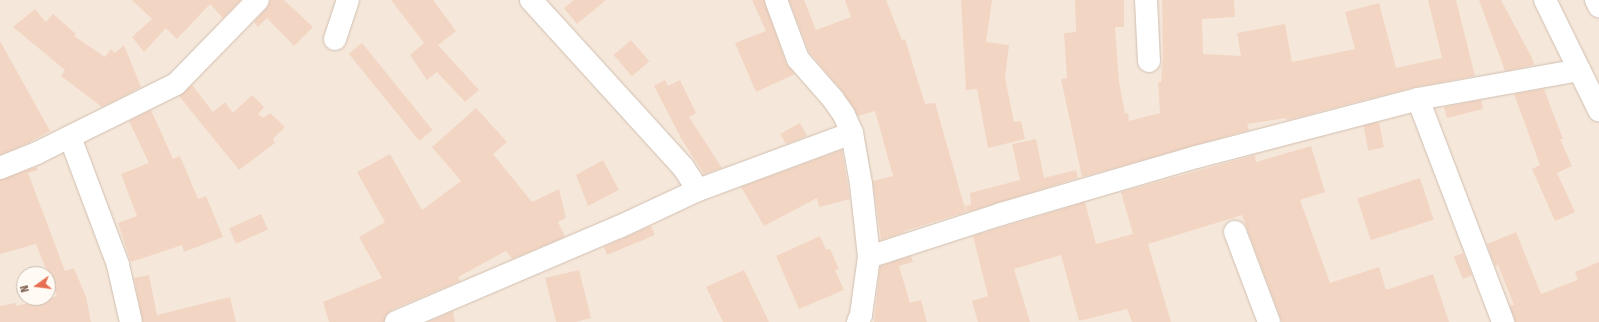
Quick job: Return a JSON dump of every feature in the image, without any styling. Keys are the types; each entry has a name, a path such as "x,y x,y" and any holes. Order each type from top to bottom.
{"street":[{"path":"0,168 37,153 176,84 258,0"},
{"path":"335,39 348,0"},
{"path":"531,0 683,167 698,190"},
{"path":"776,0 798,59 840,109 852,133 861,184 869,257 861,315 858,322"},
{"path":"1146,0 1149,61"},
{"path":"1545,0 1599,110"},
{"path":"1596,0 1599,6"},
{"path":"869,257 1002,214 1196,157 1418,99 1579,70"},
{"path":"1418,99 1503,322"},
{"path":"396,322 619,227 698,190 852,133"},
{"path":"70,137 118,264 131,322"},
{"path":"1235,232 1269,322"}],"shaded area":[{"path":"0,0 1599,0 1599,322 0,322"}],"building":[{"path":"132,0 241,0 223,18 210,4 177,39 166,28 144,52 132,37 152,19"},
{"path":"270,0 284,0 313,27 294,46 267,18 258,27 254,22 267,8"},
{"path":"391,0 433,0 456,31 438,45 479,90 465,102 437,72 427,80 410,55 424,43"},
{"path":"574,0 606,0 577,24 564,8"},
{"path":"752,0 764,0 786,63 795,74 756,92 735,43 766,31"},
{"path":"789,0 804,0 816,30 851,17 845,0 886,0 902,40 905,39 925,104 935,103 966,212 904,231 905,232 881,240 873,181 893,176 875,111 858,116 843,92 809,52"},
{"path":"961,0 992,0 986,42 1009,45 1005,78 1014,122 1021,121 1025,139 988,148 977,89 966,90"},
{"path":"1075,0 1124,0 1124,27 1115,27 1119,82 1125,114 1128,113 1129,121 1160,113 1158,82 1161,82 1163,57 1162,0 1234,0 1235,17 1202,19 1203,54 1241,56 1237,33 1285,24 1292,62 1355,49 1345,12 1379,3 1396,68 1442,58 1428,0 1456,0 1475,76 1415,87 1287,120 1286,118 1247,124 1249,130 1082,177 1061,79 1067,78 1064,33 1076,32"},
{"path":"1479,0 1501,0 1532,58 1534,65 1505,71"},
{"path":"35,9 46,22 53,14 76,34 74,36 105,57 111,49 115,53 124,45 141,87 102,107 61,76 65,70 13,27"},
{"path":"631,40 649,61 632,76 614,55"},
{"path":"0,41 50,131 28,143 0,155"},
{"path":"362,43 432,130 419,141 349,54"},
{"path":"665,80 668,86 680,80 696,113 689,117 722,168 704,174 682,140 654,86"},
{"path":"192,85 213,112 225,102 233,113 252,95 264,107 258,114 263,118 270,113 285,127 273,139 275,143 239,170 179,96"},
{"path":"1544,89 1563,139 1560,139 1572,166 1557,173 1575,212 1555,221 1532,169 1540,165 1514,94"},
{"path":"1481,100 1483,109 1447,118 1444,107"},
{"path":"476,108 507,142 493,154 532,202 559,189 566,218 558,222 565,237 512,259 506,251 458,277 460,281 391,310 386,315 384,322 329,322 323,302 382,278 359,237 385,222 357,172 390,154 422,210 461,181 432,147"},
{"path":"151,110 173,159 180,156 198,199 206,196 223,237 184,252 182,245 131,262 118,223 137,216 121,174 149,163 129,121"},
{"path":"1379,122 1384,148 1368,151 1363,125"},
{"path":"800,123 807,136 786,144 780,134"},
{"path":"1036,139 1044,178 1076,170 1078,178 967,212 965,206 971,205 970,193 1020,180 1012,144"},
{"path":"1311,146 1325,192 1300,200 1330,283 1379,267 1386,290 1433,274 1449,322 1282,322 1242,215 1148,244 1171,322 1132,322 1127,309 1079,321 1061,255 1014,269 1030,322 978,322 972,301 988,296 973,236 1085,202 1096,244 1133,234 1121,192 1255,155 1256,162"},
{"path":"842,150 850,199 819,207 817,198 764,226 741,187"},
{"path":"603,160 619,190 588,206 576,175"},
{"path":"36,167 38,170 28,173 65,271 74,268 86,297 91,322 0,322 0,306 16,303 16,306 56,306 57,296 56,266 45,266 36,244 0,254 0,180"},
{"path":"1420,178 1434,220 1371,240 1357,198"},
{"path":"261,214 268,230 236,244 229,228"},
{"path":"651,226 655,235 607,255 604,247"},
{"path":"1516,232 1541,294 1578,280 1575,272 1599,262 1599,322 1515,322 1510,306 1514,305 1498,265 1495,266 1487,244"},
{"path":"820,236 826,250 830,249 839,269 835,270 844,290 799,309 776,256"},
{"path":"1463,253 1472,275 1463,279 1454,257"},
{"path":"911,256 913,262 899,266 910,303 921,300 927,322 874,322 880,266"},
{"path":"579,270 591,318 575,322 556,322 545,278"},
{"path":"744,270 769,322 723,322 706,287"},
{"path":"149,275 157,315 230,297 236,322 143,322 134,278"},
{"path":"453,311 455,322 428,322"}]}
